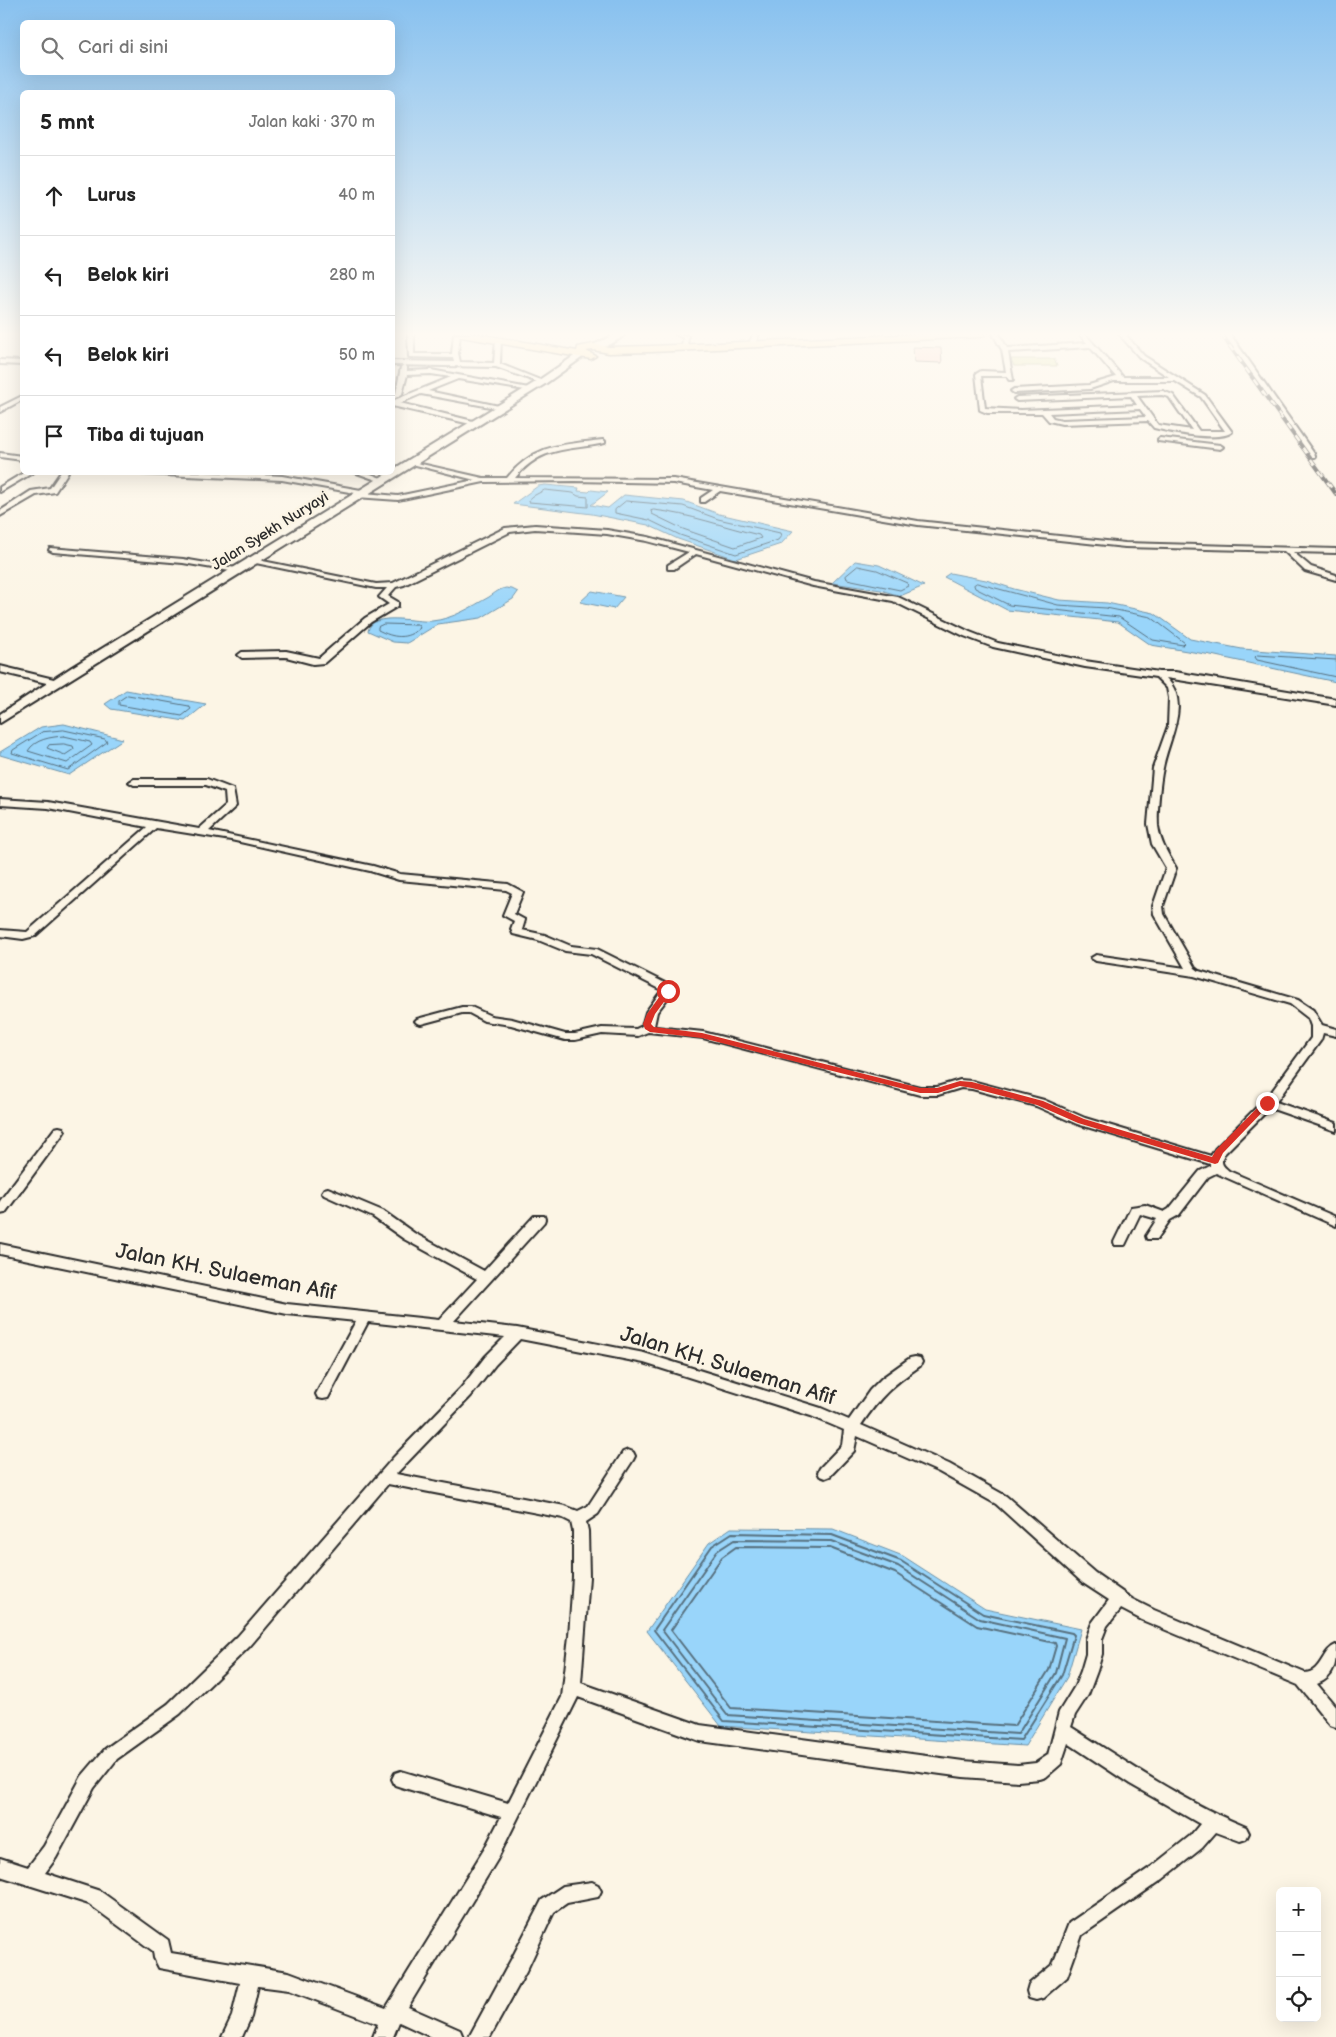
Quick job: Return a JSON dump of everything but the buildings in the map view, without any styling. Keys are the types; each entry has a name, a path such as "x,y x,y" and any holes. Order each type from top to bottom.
{"main road":[{"name":"Jalan Syekh Nuryayi","path":"395,472 465,429"},
{"name":"Jalan Syekh Nuryayi","path":"0,719 55,682 390,475"}],"street":[{"path":"1177,429 1207,434 1226,434 1229,432 1227,429"},
{"path":"1294,429 1313,456"},
{"path":"1205,445 1207,434"},
{"path":"1160,440 1220,447"},
{"path":"509,480 521,464 537,453 550,449 603,442"},
{"path":"0,455 20,458"},
{"path":"410,462 484,480"},
{"path":"0,490 26,475"},
{"path":"0,514 34,493 52,490 64,475"},
{"path":"252,475 286,478 359,494 398,498 484,480 674,481 918,523 1125,544 1336,551"},
{"path":"366,475 382,480"},
{"path":"704,500 720,488"},
{"path":"251,560 376,586 393,585 500,533 522,528 607,532 648,539 696,551 813,584 901,600 932,618 996,645 1085,664 1160,675 1175,675 1336,702"},
{"path":"1286,549 1308,569 1336,578"},
{"path":"54,550 184,561 236,570"},
{"path":"671,567 696,551"},
{"path":"242,655 286,654 313,661 321,661 368,620 395,604 383,597 393,585"},
{"path":"0,669 55,682"},
{"path":"1160,675 1170,687 1173,704 1172,726 1158,768 1153,824 1157,844 1171,868 1158,906 1159,914 1170,936 1191,970 1195,973"},
{"path":"1280,705 1286,694"},
{"path":"134,782 207,782 228,790 231,806 201,832"},
{"path":"0,802 48,804 154,826 263,843 399,877 497,885 515,889 518,894 508,915 520,920 516,929 517,932 541,937 569,949 593,951 668,989 651,1014 647,1024 648,1027"},
{"path":"0,933 23,936 31,934 154,826"},
{"path":"1096,958 1195,973 1294,1002 1304,1008 1315,1019 1319,1028 1317,1038 1292,1073 1267,1103 1219,1152 1216,1164 1204,1174 1174,1212 1165,1217 1152,1236"},
{"path":"421,1021 462,1010 471,1010 488,1018 512,1022 565,1037 602,1032 638,1033 648,1027"},
{"path":"648,1027 653,1030 702,1035 920,1091 938,1091 960,1084 972,1085 1040,1103 1081,1121 1216,1164 1226,1174 1336,1222"},
{"path":"1319,1028 1336,1033"},
{"path":"1267,1103 1336,1127"},
{"path":"0,1210 59,1130"},
{"path":"328,1192 378,1214 409,1236 485,1278"},
{"path":"1120,1242 1136,1210 1145,1209 1165,1217"},
{"path":"442,1326 539,1219"},
{"name":"Jalan KH. Sulaeman Afif","path":"0,1249 287,1309 517,1333 644,1358 816,1412 944,1468 1002,1500 1089,1578 1148,1616 1304,1680"},
{"path":"323,1394 364,1318"},
{"path":"32,1876 50,1852 88,1782 110,1754 174,1709 244,1641 385,1478 466,1392 490,1361 517,1333"},
{"path":"825,1472 850,1447 851,1428 875,1394 887,1382 914,1362"},
{"path":"578,1519 593,1510 628,1456"},
{"path":"383,2037 392,2015 491,1854 570,1698 578,1633 581,1562 581,1526 578,1519 565,1512 385,1478"},
{"path":"572,1687 700,1733 963,1769 1018,1773 1040,1771 1055,1760 1067,1712 1082,1690 1089,1671 1094,1654 1094,1639 1100,1623 1119,1599"},
{"path":"1304,1680 1314,1680 1320,1676 1336,1652"},
{"path":"1304,1680 1336,1720"},
{"path":"1063,1731 1136,1778 1213,1822 1240,1833"},
{"path":"401,1779 512,1812"},
{"path":"1036,1991 1060,1970 1075,1929 1157,1873 1196,1842 1213,1822"},
{"path":"0,1867 94,1897 161,1946 163,1958 166,1960 289,1981 453,2037"},
{"path":"479,2037 519,1965 548,1906 563,1895 592,1891"},
{"path":"232,2037 241,2017 251,1976"}],"water":[{"path":"538,486 579,488 578,491 608,492 591,505 608,508 624,495 684,501 719,514 793,531 781,544 736,559 678,539 648,525 592,514 513,504"},
{"path":"855,561 879,565 924,586 900,596 881,590 832,583"},
{"path":"950,573 986,580 1059,600 1107,603 1154,613 1190,639 1242,649 1336,656 1336,682 1211,655 1151,645 1118,622 1007,610 944,577"},
{"path":"506,588 518,592 513,599 481,618 438,624 407,643 393,642 368,631 371,625 386,619 432,621 447,618"},
{"path":"592,591 624,597 614,609 580,602"},
{"path":"126,690 206,704 185,721 111,709 105,704"},
{"path":"64,724 123,739 69,775 0,755 0,752 41,727"},
{"path":"731,1528 833,1529 903,1556 985,1609 1081,1629 1067,1677 1025,1746 721,1726 647,1631 709,1543"}],"railway":[{"path":"1289,429 1336,494"}],"route":[{"path":"668,991 658,1003 647,1024 653,1030 702,1035 920,1091 938,1091 960,1084 972,1085 1040,1103 1081,1121 1215,1161 1219,1152 1267,1103"}]}
